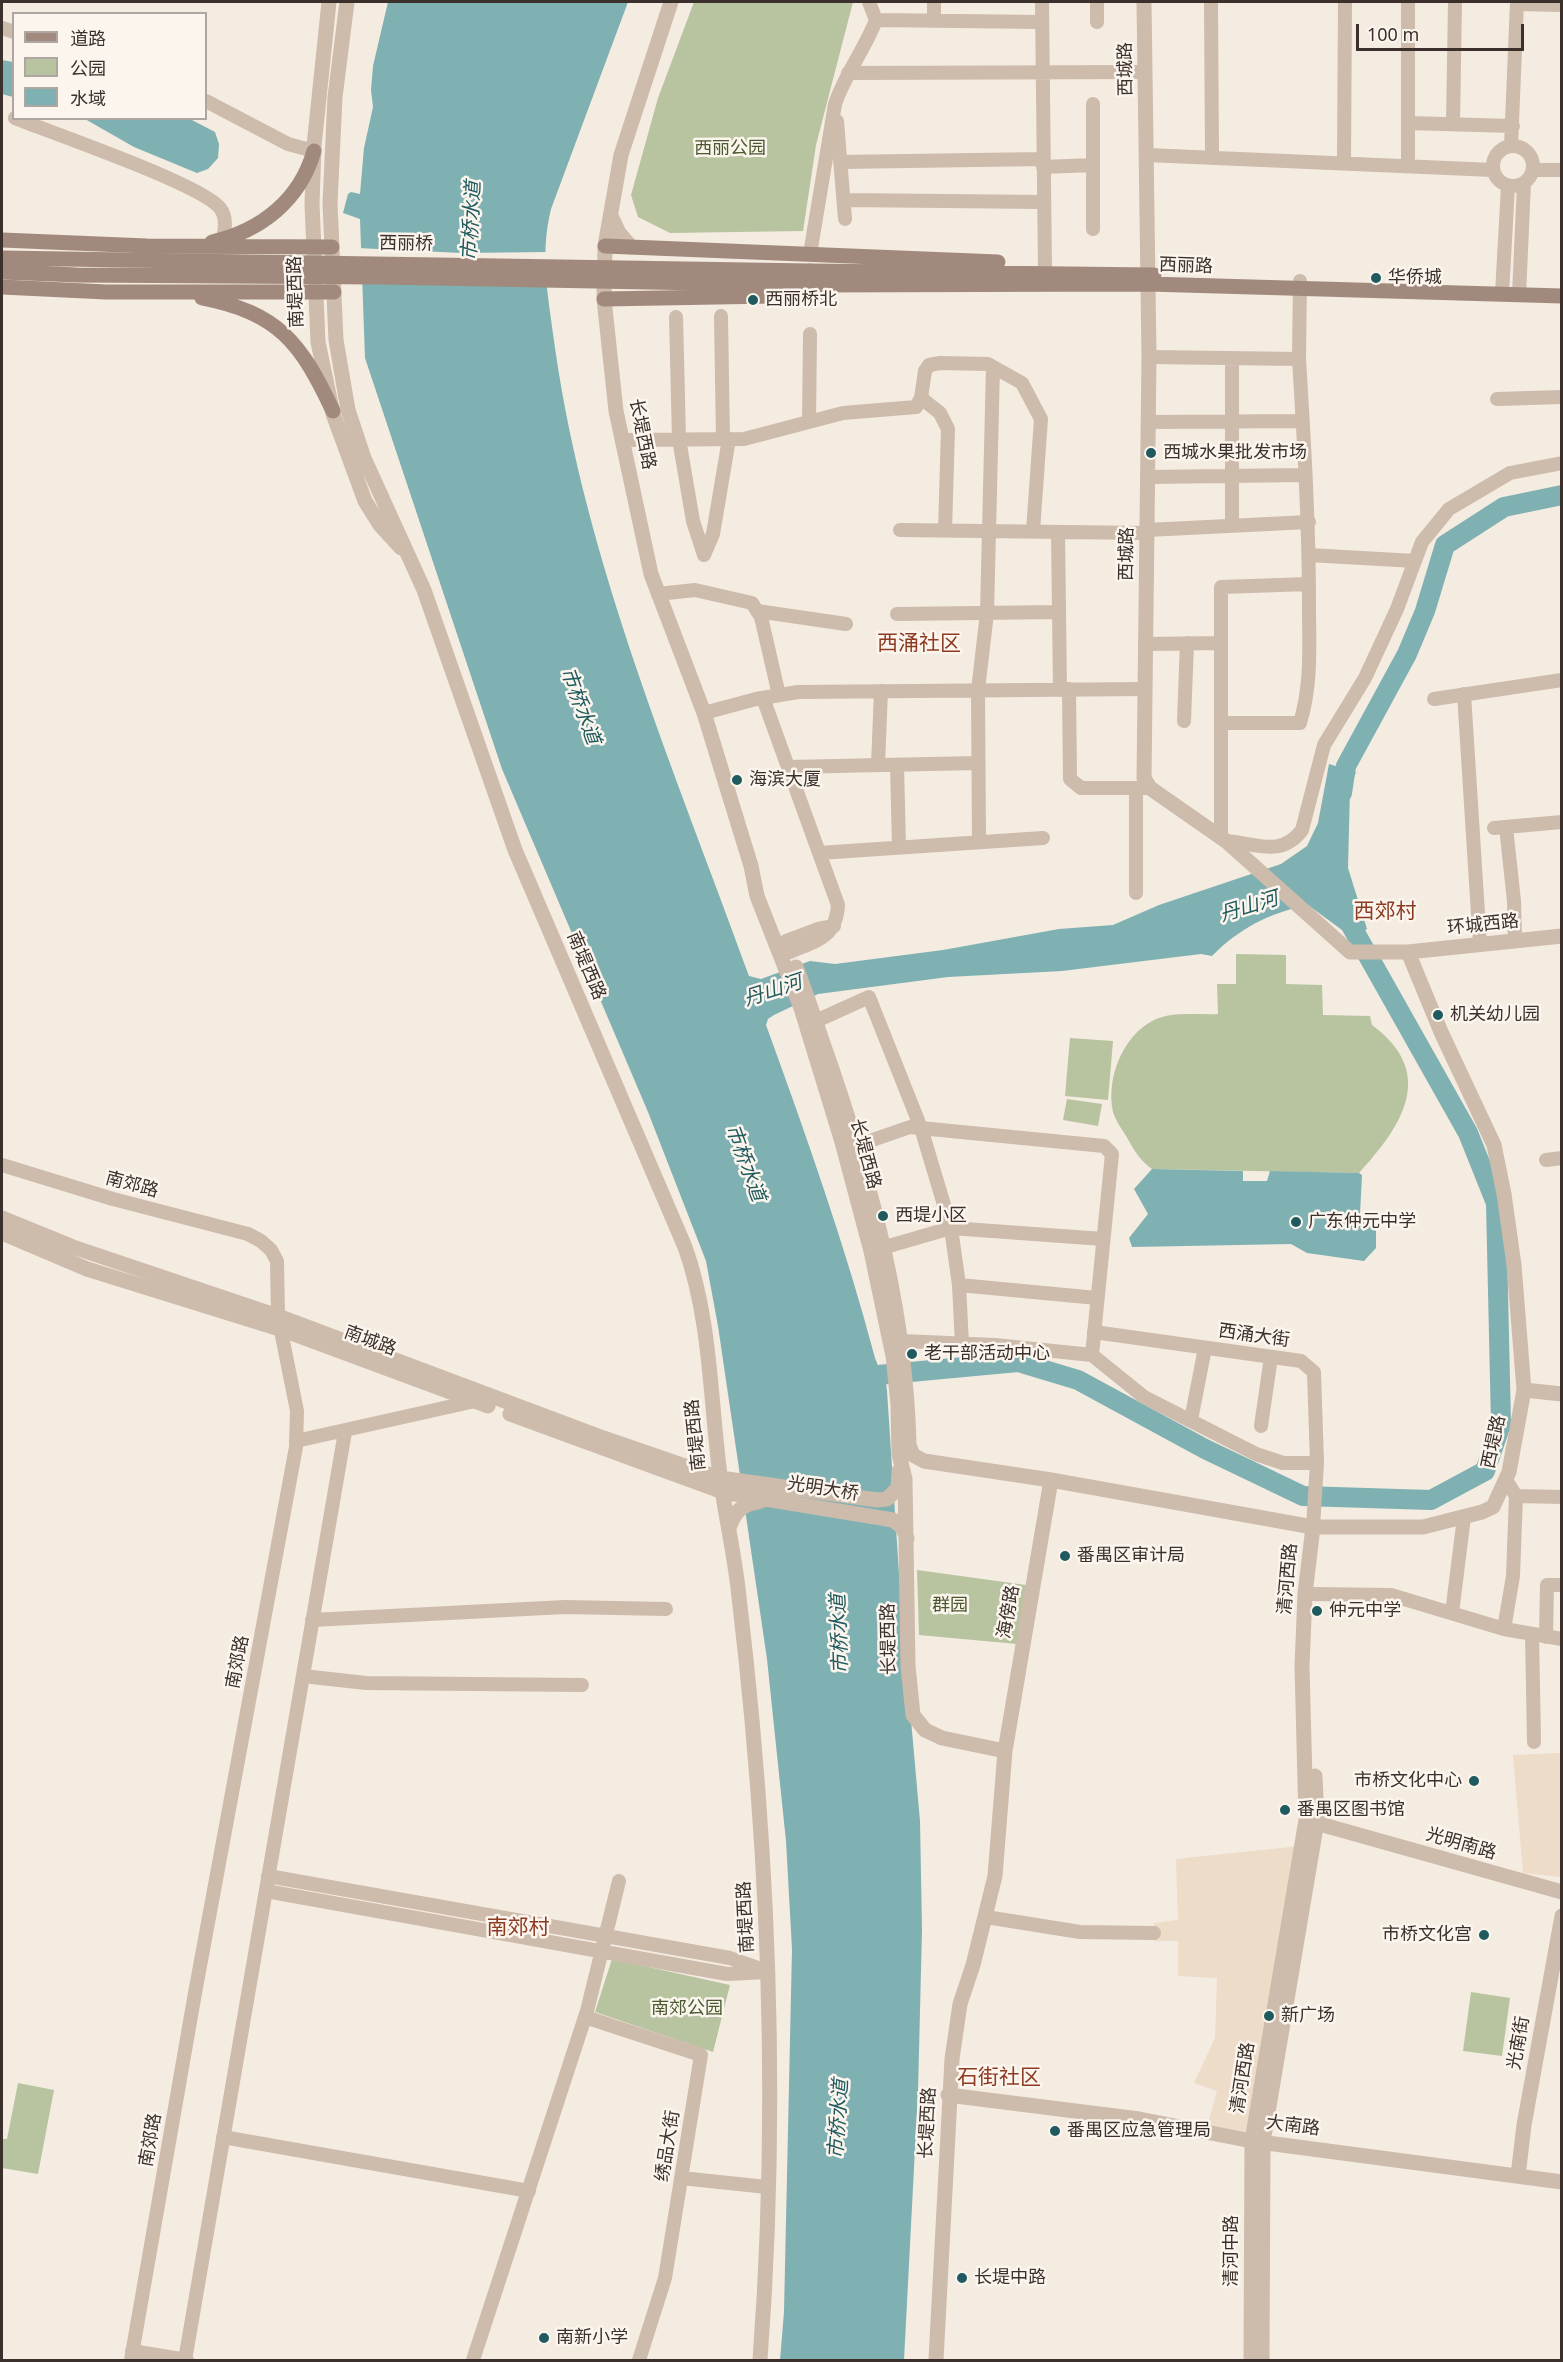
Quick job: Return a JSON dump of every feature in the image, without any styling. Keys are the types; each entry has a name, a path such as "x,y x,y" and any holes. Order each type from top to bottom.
{"main road":[{"path":"191,247 224,239 264,221 277,212 301,182 314,151"},
{"path":"2,240 191,247 332,247"},
{"path":"605,246 999,262 1041,276"},
{"name":"西丽桥","path":"2,258 809,278"},
{"name":"西丽桥","path":"2,272 77,275 809,278"},
{"path":"604,299 1001,291 1041,276"},
{"name":"西丽路","path":"809,278 1041,276 1503,290 1562,286"},
{"path":"5,288 167,292 334,292"},
{"name":"西丽路","path":"1519,290 1562,296"},
{"path":"167,292 243,309 279,329 305,356 333,411"}],"street":[{"name":"南堤西路","path":"329,2 314,151 314,248 318,342 333,411 365,501 380,525 411,558"},
{"name":"南堤西路","path":"347,2 331,147 336,340 348,410 364,458 411,558 515,850 695,1274 702,1307 730,1491 729,1528 746,1666 763,1874 768,1972 767,2187 760,2361"},
{"name":"长堤西路","path":"671,2 621,155 605,246 604,299 616,411 651,574 704,713 751,866 788,953 858,1145 877,1249 900,1350 903,1403 911,1451 919,1459 931,1462"},
{"path":"810,254 835,104 848,73 876,20 869,2"},
{"path":"934,2 934,21"},
{"path":"1041,276 1044,202 1042,2"},
{"path":"1097,2 1097,22"},
{"name":"西城路","path":"1143,788 1149,422 1144,2"},
{"path":"1211,2 1212,158"},
{"path":"1344,164 1345,2"},
{"path":"1408,2 1408,166"},
{"path":"1453,124 1455,2"},
{"path":"1511,146 1517,3 1562,5"},
{"path":"876,20 1041,22"},
{"path":"848,73 1145,72"},
{"path":"207,102 288,144 314,151"},
{"path":"835,104 845,219"},
{"path":"1093,104 1093,229"},
{"path":"25,120 48,124 209,198 223,213 226,224 224,239"},
{"path":"1408,123 1513,126"},
{"path":"1519,290 1524,183 1533,170 1532,159 1526,151 1511,146 1497,154 1493,170 1499,180 1508,186 1524,183"},
{"path":"1147,155 1493,170"},
{"path":"840,162 1093,165"},
{"path":"1533,170 1562,170"},
{"path":"1503,290 1508,186"},
{"path":"844,200 1044,202"},
{"path":"611,216 619,233 632,247"},
{"path":"1221,723 1300,723 1309,694 1309,522 1304,475 1299,359 1300,285"},
{"path":"676,317 679,439 693,521 704,555 712,534 726,439 721,316"},
{"path":"809,422 810,334"},
{"path":"1149,357 1299,359"},
{"path":"1232,358 1232,524"},
{"path":"622,440 744,439 843,413 916,407 921,398 925,370 929,365 940,363 993,367 1022,383 1041,419 1033,531"},
{"path":"979,842 978,690 987,613 993,367"},
{"path":"1497,399 1562,397"},
{"path":"921,398 940,413 948,429 945,531"},
{"path":"1149,422 1302,421"},
{"path":"1223,839 1279,848 1294,842 1302,830 1324,745 1365,678 1397,609 1422,542 1449,509 1510,473 1562,463"},
{"path":"1148,477 1304,475"},
{"path":"900,530 1147,531 1232,524 1309,522"},
{"path":"1058,532 1059,612 1070,779 1081,788 1143,788 1223,839 1350,952 1408,952"},
{"path":"1309,555 1415,561"},
{"path":"1223,839 1221,587 1309,584"},
{"path":"658,594 695,590 752,603 757,611 779,695"},
{"path":"757,611 846,624"},
{"path":"897,614 1059,612"},
{"path":"1184,721 1187,643"},
{"path":"1146,644 1221,643"},
{"path":"1434,699 1562,680"},
{"path":"704,713 798,692 1145,689"},
{"path":"878,765 881,691"},
{"path":"1464,694 1480,945"},
{"path":"763,698 838,904 834,926 827,935 788,953"},
{"path":"788,766 978,763"},
{"path":"897,765 899,847"},
{"path":"1136,893 1143,788"},
{"path":"1515,941 1514,901 1500,828 1562,822"},
{"path":"819,852 1044,838"},
{"name":"环城西路","path":"1408,952 1562,936"},
{"name":"西堤路","path":"931,1462 1051,1480 1313,1527 1422,1527 1491,1509 1506,1480 1524,1390 1514,1265 1494,1145 1441,1032 1408,952"},
{"path":"812,1023 869,998 921,1128 951,1228 959,1285 962,1344"},
{"name":"长堤西路","path":"812,1023 877,1249"},
{"path":"858,1145 910,1127 1104,1146 1112,1154 1092,1355"},
{"path":"1546,1160 1562,1158"},
{"name":"南郊路","path":"2,1165 113,1199 248,1234 261,1241 271,1250 277,1261 280,1323 297,1411 296,1441 131,2356"},
{"name":"南城路","path":"2,1218 73,1247 280,1323 575,1427 730,1491"},
{"path":"877,1249 951,1228 1103,1239"},
{"name":"南城路","path":"2,1233 87,1269 280,1323 476,1401 730,1491"},
{"path":"959,1285 1097,1298"},
{"name":"西涌大街","path":"1094,1332 1301,1361 1314,1372 1317,1463 1313,1527"},
{"path":"900,1350 962,1344 1092,1355 1144,1397 1256,1454 1283,1463 1317,1463"},
{"path":"1191,1420 1205,1348"},
{"path":"1261,1426 1271,1357"},
{"path":"1524,1390 1562,1394"},
{"path":"296,1441 345,1432 476,1401"},
{"name":"长堤西路","path":"903,1403 899,1454 907,1538 908,1666 913,1715 925,1730 942,1738 1005,1751 995,1876 986,1917 960,2004 948,2095 936,2361"},
{"path":"131,2356 186,2360 345,1432"},
{"name":"光明大桥","path":"730,1491 887,1499 902,1485 911,1471 931,1462"},
{"name":"海傍路","path":"1005,1751 1051,1480"},
{"path":"1504,1629 1513,1576 1516,1496 1506,1480"},
{"path":"729,1528 730,1491"},
{"name":"光明大桥","path":"730,1491 767,1500 893,1520 902,1527 907,1538"},
{"path":"1516,1496 1562,1497"},
{"path":"1452,1613 1464,1517"},
{"name":"清河西路","path":"1258,2141 1311,1822 1310,1670 1313,1527"},
{"name":"清河西路","path":"1311,1822 1302,1666 1305,1594 1313,1527"},
{"path":"1546,1637 1547,1585 1562,1585"},
{"path":"1311,1594 1392,1595 1504,1629 1562,1639"},
{"path":"312,1620 565,1607 666,1609"},
{"path":"1532,1634 1534,1742"},
{"path":"303,1676 366,1683 582,1685"},
{"name":"光明南路","path":"1311,1822 1562,1892"},
{"path":"268,1876 730,1958 768,1972"},
{"path":"473,2361 585,2017 619,1881"},
{"path":"266,1891 727,1974 768,1972"},
{"name":"光南街","path":"1518,2176 1524,2125 1562,1916"},
{"path":"986,1917 1080,1932 1154,1933"},
{"name":"绣品大街","path":"585,2017 701,2055 665,2278 639,2361"},
{"name":"大南路","path":"948,2095 1139,2119 1258,2141 1562,2182"},
{"path":"223,2137 529,2191"},
{"name":"清河中路","path":"1251,2361 1258,2141"},
{"name":"清河中路","path":"1258,2141 1262,2361"},
{"path":"681,2178 767,2187"}],"green space":[{"name":"西丽公园","path":"694,2 853,2 816,145 803,231 670,233 638,217 631,195 658,98"},
{"path":"1236,954 1286,955 1286,984 1322,985 1323,1015 1370,1016 1372,1025 1392,1043 1404,1062 1408,1080 1406,1099 1400,1118 1375,1155 1359,1173 1152,1169 1139,1156 1118,1123 1113,1112 1112,1086 1114,1073 1125,1047 1143,1027 1161,1017 1177,1014 1218,1014 1217,984 1236,984"},
{"path":"1070,1038 1113,1041 1108,1100 1065,1096"},
{"path":"1067,1099 1102,1104 1098,1126 1063,1120"},
{"name":"群园","path":"917,1570 1026,1585 1017,1644 919,1635"},
{"name":"南郊公园","path":"612,1959 730,1985 713,2052 595,2012"},
{"path":"1471,1992 1510,1998 1502,2056 1463,2051"},
{"path":"18,2083 54,2090 38,2174 2,2168 2,2139 7,2139"}],"shaded area":[{"path":"1561,1753 1561,1877 1523,1873 1513,1755"},
{"name":"新广场","path":"1300,1846 1252,2140 1206,2131 1217,2091 1194,2083 1215,2038 1217,1978 1178,1976 1178,1941 1154,1941 1154,1923 1178,1920 1176,1859"}],"water":[{"name":"市桥水道","path":"388,2 628,2 551,209 547,227 545,261 548,296 569,429 610,588 663,744 749,976 761,979 810,961 835,964 943,950 1059,929 1113,925 1159,905 1281,864 1307,846 1318,823 1329,764 1356,772 1350,789 1348,868 1367,929 1351,941 1342,930 1308,905 1280,912 1256,923 1233,937 1212,956 1201,954 1062,971 948,977 818,994 774,1015 768,1019 766,1025 838,1232 875,1358 879,1368 884,1368 887,1391 902,1619 920,1821 922,1930 918,2091 904,2360 780,2360 784,2312 792,1949 786,1841 767,1659 718,1326 706,1261 648,1112 502,769 365,358 360,219 343,213 348,194 351,192 360,194 364,148 373,107 371,90 373,66"},
{"path":"2,60 12,62 12,97 2,94"},
{"path":"87,120 192,120 215,132 219,144 218,158 208,169 197,173 134,147"},
{"path":"1152,1169 1243,1171 1243,1181 1267,1181 1270,1171 1359,1173 1362,1175 1360,1214 1376,1227 1376,1248 1364,1261 1307,1253 1291,1244 1132,1247 1129,1238 1148,1214 1134,1189"}],"pier":[{"path":"357,248 462,253 547,252 546,261 358,280"}],"waterway":[{"name":"丹山河","path":"1342,793 1346,766 1407,654 1425,611 1445,545 1504,507 1562,495"},
{"path":"861,1386 878,1375 1018,1362 1078,1380 1205,1449 1303,1496 1431,1500 1485,1471 1501,1424 1496,1203 1468,1133 1344,913"}],"place":[{"name":"华侨城","path":"1376,278"},
{"name":"西丽桥北","path":"753,300"},
{"name":"西城水果批发市场","path":"1151,453"},
{"name":"海滨大厦","path":"737,780"},
{"name":"机关幼儿园","path":"1438,1015"},
{"name":"西堤小区","path":"883,1216"},
{"name":"广东仲元中学","path":"1296,1222"},
{"name":"老干部活动中心","path":"912,1354"},
{"name":"番禺区审计局","path":"1065,1556"},
{"name":"仲元中学","path":"1317,1611"},
{"name":"市桥文化中心","path":"1474,1781"},
{"name":"番禺区图书馆","path":"1285,1810"},
{"name":"市桥文化宫","path":"1484,1935"},
{"name":"新广场","path":"1269,2016"},
{"name":"番禺区应急管理局","path":"1055,2131"},
{"name":"长堤中路","path":"962,2278"},
{"name":"南新小学","path":"544,2338"}],"district":[{"name":"西涌社区","path":"919,644"},
{"name":"西郊村","path":"1385,912"},
{"name":"南郊村","path":"518,1928"},
{"name":"石街社区","path":"999,2078"}]}
